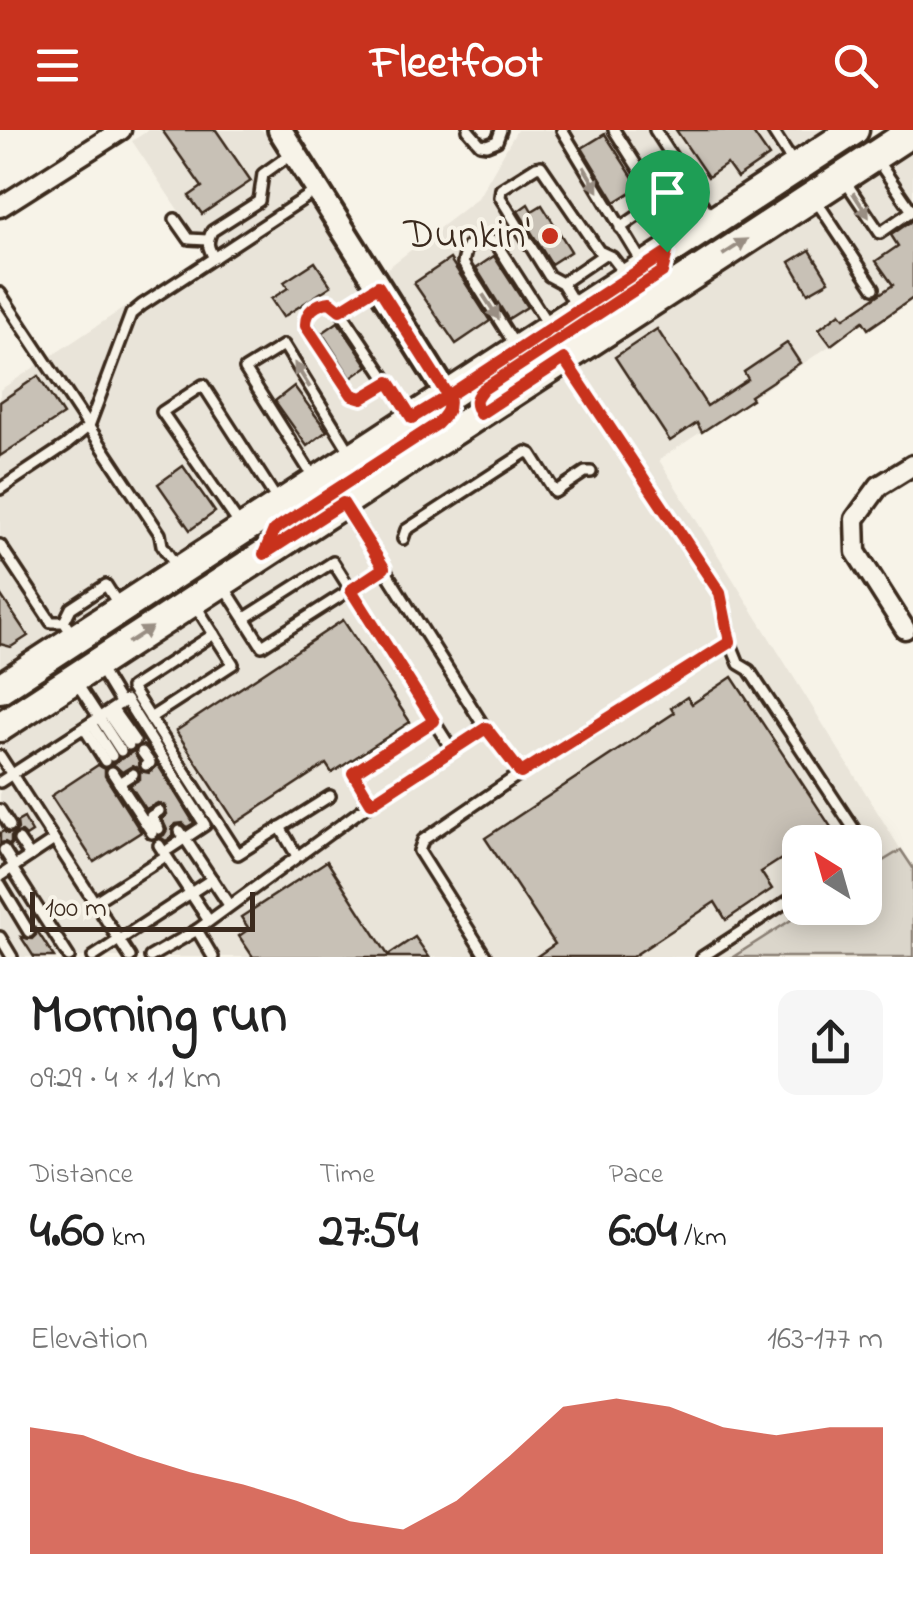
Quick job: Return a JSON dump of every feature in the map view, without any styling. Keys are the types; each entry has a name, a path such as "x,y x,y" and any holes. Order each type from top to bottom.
{"main road":[{"path":"0,688 70,631 122,609 796,168 821,142 854,130"},
{"path":"0,726 875,156 911,137"},
{"path":"480,414 475,406 482,390 662,272 656,259"},
{"path":"264,554 274,530 437,424 450,405 448,396"}],"street":[{"path":"0,207 120,130"},
{"path":"280,130 448,396"},
{"path":"904,629 856,552 855,519 879,486 913,466"}],"lane":[{"path":"468,130 480,144 487,145 497,141 501,130"},
{"path":"562,130 620,228 656,259"},
{"path":"614,130 660,201 656,259"},
{"path":"655,130 714,222"},
{"path":"777,132 796,168"},
{"path":"272,220 259,201 262,174 294,152"},
{"path":"843,177 880,232 912,211 875,156"},
{"path":"579,310 562,283 549,276 500,197 501,190 540,166 603,255 656,259"},
{"path":"0,489 89,426 131,314 318,190"},
{"path":"814,196 874,288"},
{"path":"214,258 207,240 212,232 259,201"},
{"path":"620,228 660,201"},
{"path":"175,219 189,240 207,240"},
{"path":"519,350 463,263 467,247 478,240 492,241 551,328"},
{"path":"562,283 603,255"},
{"path":"340,310 378,286"},
{"path":"0,293 160,534 180,571"},
{"path":"389,382 362,398 352,395 306,326 311,310 323,302 340,310 389,382 412,418"},
{"path":"316,482 244,370 284,345 354,457"},
{"path":"564,359 720,593 730,642 739,664 750,670 851,825"},
{"path":"243,530 162,412 204,385 280,505"},
{"path":"403,539 406,530 526,452 555,492 591,472"},
{"path":"343,503 486,728 521,773"},
{"path":"0,545 51,622 70,631"},
{"path":"244,618 333,562 452,750"},
{"path":"222,582 262,646 384,568"},
{"path":"150,718 233,664 192,601"},
{"path":"214,634 131,688 238,854 330,796"},
{"path":"486,957 419,851 423,840 521,773 730,642"},
{"path":"85,671 120,751"},
{"path":"85,671 120,751"},
{"path":"0,782 126,700 205,825 179,837"},
{"path":"102,716 120,751"},
{"path":"371,803 353,773 434,721"},
{"path":"150,957 197,930 371,803 486,728"},
{"path":"142,752 150,763 146,765"},
{"path":"0,756 130,957"},
{"path":"115,769 126,778 159,829 158,812"},
{"path":"0,810 10,826"},
{"path":"280,828 297,856"},
{"path":"179,837 230,905"},
{"path":"179,837 191,893 209,921"},
{"path":"19,840 30,856"},
{"path":"0,876 54,840"},
{"path":"4,850 69,957"},
{"path":"94,902 160,859"},
{"path":"92,957 212,880"},
{"path":"0,884 30,932"},
{"path":"702,957 782,905"},
{"path":"197,930 213,957"},
{"path":"0,937 12,957"}],"shaded area":[{"path":"149,130 262,130 371,281 478,198 517,130 833,130 0,672 0,390 207,253 132,141"},
{"path":"913,149 913,290 659,460 901,850 882,862 882,825 782,825 783,925 733,957 0,957 0,742"},
{"path":"901,850 913,868 913,957 733,957 783,925 882,925 882,862"}],"building":[{"path":"162,130 216,130 251,181 202,214 189,196 202,187"},
{"path":"676,130 751,130 769,156 737,178 727,164 708,177"},
{"path":"605,134 639,187 615,202 582,148"},
{"path":"528,204 532,211 542,205 571,251 551,264 518,211"},
{"path":"913,220 913,298 868,329 863,321 831,345 819,329 840,313 844,318 893,285 876,261 898,246 891,235"},
{"path":"810,250 829,281 808,293 790,262"},
{"path":"494,256 527,307 508,319 476,268"},
{"path":"450,259 490,321 456,344 414,283"},
{"path":"315,262 331,286 283,317 271,299 288,288 284,282"},
{"path":"338,322 368,366 351,378 322,333"},
{"path":"657,329 707,406 748,379 744,372 787,343 800,363 702,432 697,423 670,441 615,357"},
{"path":"38,376 63,415 0,456 0,402"},
{"path":"294,386 327,431 307,446 275,401"},
{"path":"183,466 215,512 190,530 158,484"},
{"path":"0,594 28,636 11,647 0,644"},
{"path":"343,620 410,722 332,773 326,764 236,823 176,731"},
{"path":"732,677 830,825 782,825 782,859 761,872 772,889 726,920 715,902 632,957 536,957 555,944 485,838 674,713 671,708 687,697 692,704"},
{"path":"134,751 139,768 132,766 122,772 113,764"},
{"path":"98,765 105,769 105,776 141,832 94,862 51,796"},
{"path":"158,765 194,823 187,827 176,824 173,836 166,841 160,837 167,830 162,819 167,814 165,806 158,803 146,809 130,785 140,779 140,771 149,773"},
{"path":"24,818 32,832 26,836 15,833 11,845 0,843 0,833 13,833 18,829 17,822"},
{"path":"327,861 388,955 415,937 429,957 253,957 239,936 249,929 241,917"},
{"path":"36,929 54,957 34,957 21,937 32,939"}],"place":[{"name":"Dunkin'","path":"550,236"}],"route":[{"path":"667,252 448,396 412,418 389,382 362,398 352,395 306,326 306,318 323,302 340,310 378,286 448,396 450,405 437,424 274,530 264,554 343,503 384,568 351,590 434,721 353,773 371,803 486,728 521,773 730,642 720,593 564,359 480,414 475,406 482,390 662,272 667,252"}]}
